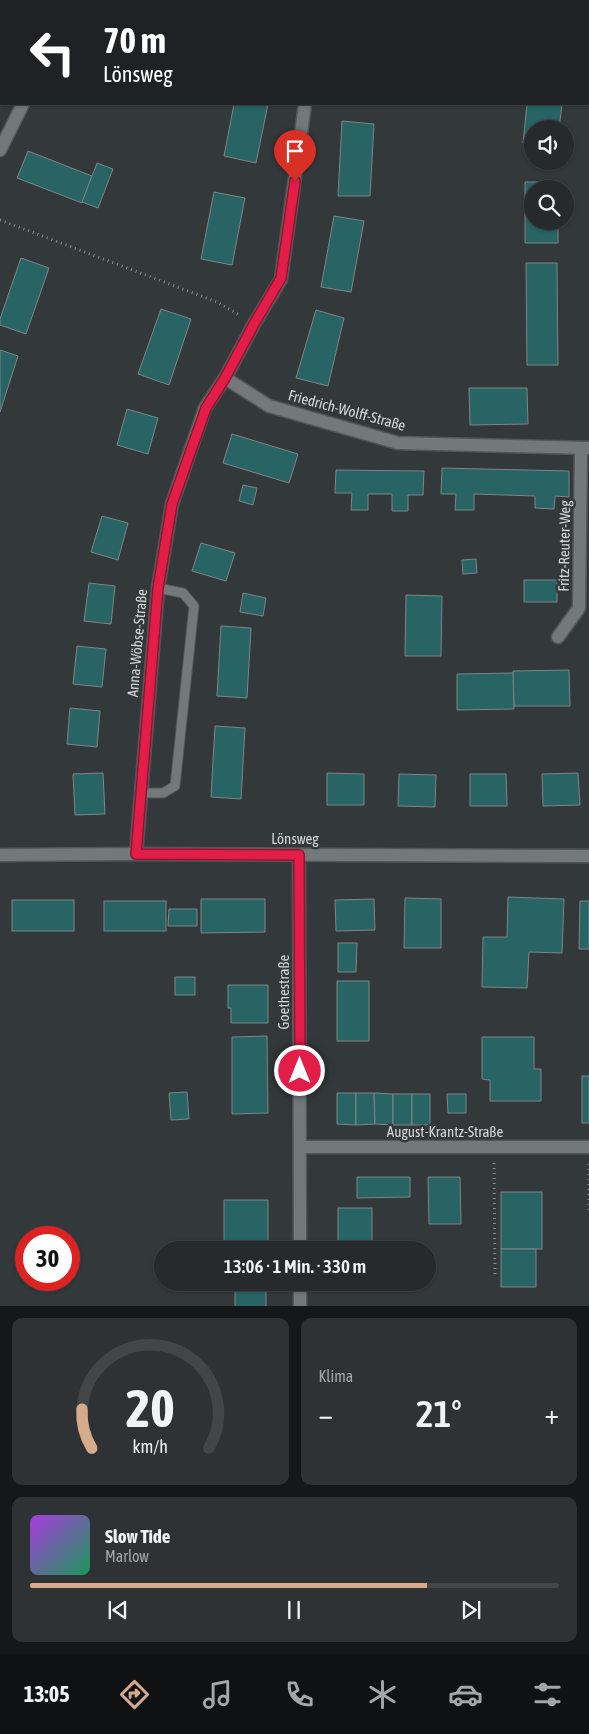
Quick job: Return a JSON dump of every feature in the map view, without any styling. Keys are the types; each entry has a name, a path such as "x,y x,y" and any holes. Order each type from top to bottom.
{"street":[{"path":"0,150 22,105"},
{"name":"Anna-Wöbse-Straße","path":"136,854 158,588 172,504 206,408 281,278 305,105"},
{"name":"Friedrich-Wolff-Straße","path":"225,378 269,406 398,443 585,448"},
{"name":"Fritz-Reuter-Weg","path":"558,638 579,608 585,448"},
{"name":"Lönsweg","path":"0,855 589,856"},
{"name":"Goethestraße","path":"299,855 300,1241"},
{"name":"August-Krantz-Straße","path":"300,1147 589,1148"},
{"path":"300,1291 300,1306"}],"lane":[{"path":"141,793 163,793 176,786 194,606 183,593 158,588"}],"path":[{"path":"0,220 217,302 254,324"},
{"path":"494,1148 495,1277"},
{"path":"589,1148 589,1210"},
{"path":"494,1217 501,1217"},
{"path":"495,1268 501,1268"}],"building":[{"path":"234,105 268,105 256,163 224,156"},
{"path":"527,105 562,105 560,120 525,120"},
{"path":"342,121 374,124 370,196 338,196"},
{"path":"28,151 92,176 82,203 17,178"},
{"path":"97,163 113,169 98,208 82,202"},
{"path":"214,192 245,198 232,265 201,259"},
{"path":"334,216 364,221 351,292 321,287"},
{"path":"525,230 558,230 558,243 525,243"},
{"path":"21,258 49,268 26,334 0,325 0,319"},
{"path":"526,263 557,263 558,365 527,365"},
{"path":"161,309 191,319 169,385 138,374"},
{"path":"316,310 344,318 328,386 296,378"},
{"path":"0,350 18,356 0,412"},
{"path":"469,388 527,388 528,424 470,425"},
{"path":"127,409 158,418 148,454 117,445"},
{"path":"232,434 298,454 289,483 223,463"},
{"path":"442,468 569,471 569,497 555,496 554,509 535,508 535,496 474,494 474,510 455,510 456,494 441,494"},
{"path":"336,470 424,471 423,495 408,495 408,511 392,511 392,494 368,494 368,510 351,510 352,493 335,493"},
{"path":"243,485 257,488 253,505 239,501"},
{"path":"102,516 128,523 118,560 91,552"},
{"path":"201,543 235,553 226,581 192,571"},
{"path":"476,559 477,573 463,574 462,560"},
{"path":"524,580 557,580 557,602 524,602"},
{"path":"89,583 115,586 111,624 84,621"},
{"path":"243,593 266,598 263,616 240,612"},
{"path":"406,595 442,596 441,656 405,656"},
{"path":"221,626 251,628 247,698 217,696"},
{"path":"77,646 106,649 102,687 73,684"},
{"path":"569,670 570,706 514,706 513,671"},
{"path":"513,673 514,709 457,710 457,674"},
{"path":"70,708 100,711 97,747 67,744"},
{"path":"215,726 245,728 241,799 211,797"},
{"path":"103,773 105,814 75,815 73,774"},
{"path":"327,773 364,774 364,805 327,805"},
{"path":"578,773 580,805 543,806 542,774"},
{"path":"399,774 436,775 435,807 398,806"},
{"path":"470,774 506,774 507,806 470,806"},
{"path":"508,897 564,899 562,953 529,952 527,988 482,987 483,937 507,937"},
{"path":"405,898 441,899 441,948 404,948"},
{"path":"201,899 265,899 265,932 201,933"},
{"path":"374,899 375,930 336,931 335,900"},
{"path":"12,900 74,900 74,931 12,931"},
{"path":"104,901 166,901 166,931 104,931"},
{"path":"580,901 589,901 589,949 579,949"},
{"path":"169,909 197,909 197,926 168,926"},
{"path":"338,943 357,943 356,972 338,972"},
{"path":"175,977 195,977 195,995 175,995"},
{"path":"337,981 369,981 369,1041 337,1041"},
{"path":"228,985 268,985 268,1023 231,1023 231,1008 228,1008"},
{"path":"267,1036 268,1113 232,1114 232,1037"},
{"path":"482,1037 534,1037 534,1069 541,1069 541,1101 490,1101 490,1080 482,1079"},
{"path":"582,1076 589,1076 589,1123 582,1123"},
{"path":"187,1092 189,1119 171,1120 169,1093"},
{"path":"337,1093 356,1093 356,1125 337,1124"},
{"path":"356,1093 374,1093 375,1124 356,1125"},
{"path":"374,1093 393,1094 393,1125 375,1124"},
{"path":"393,1094 412,1094 412,1125 393,1125"},
{"path":"412,1094 430,1094 430,1125 412,1125"},
{"path":"447,1094 466,1094 466,1113 448,1113"},
{"path":"357,1177 410,1177 410,1197 357,1198"},
{"path":"428,1177 460,1177 461,1224 429,1224"},
{"path":"501,1192 542,1192 542,1249 501,1249"},
{"path":"224,1200 268,1200 268,1241 224,1241"},
{"path":"338,1208 372,1208 372,1241 338,1241"},
{"path":"501,1249 536,1249 536,1287 501,1287"},
{"path":"235,1291 266,1291 266,1306 235,1306"}],"route":[{"path":"295,181 281,278 206,408 172,504 158,588 136,854 299,855 300,1071"}]}
